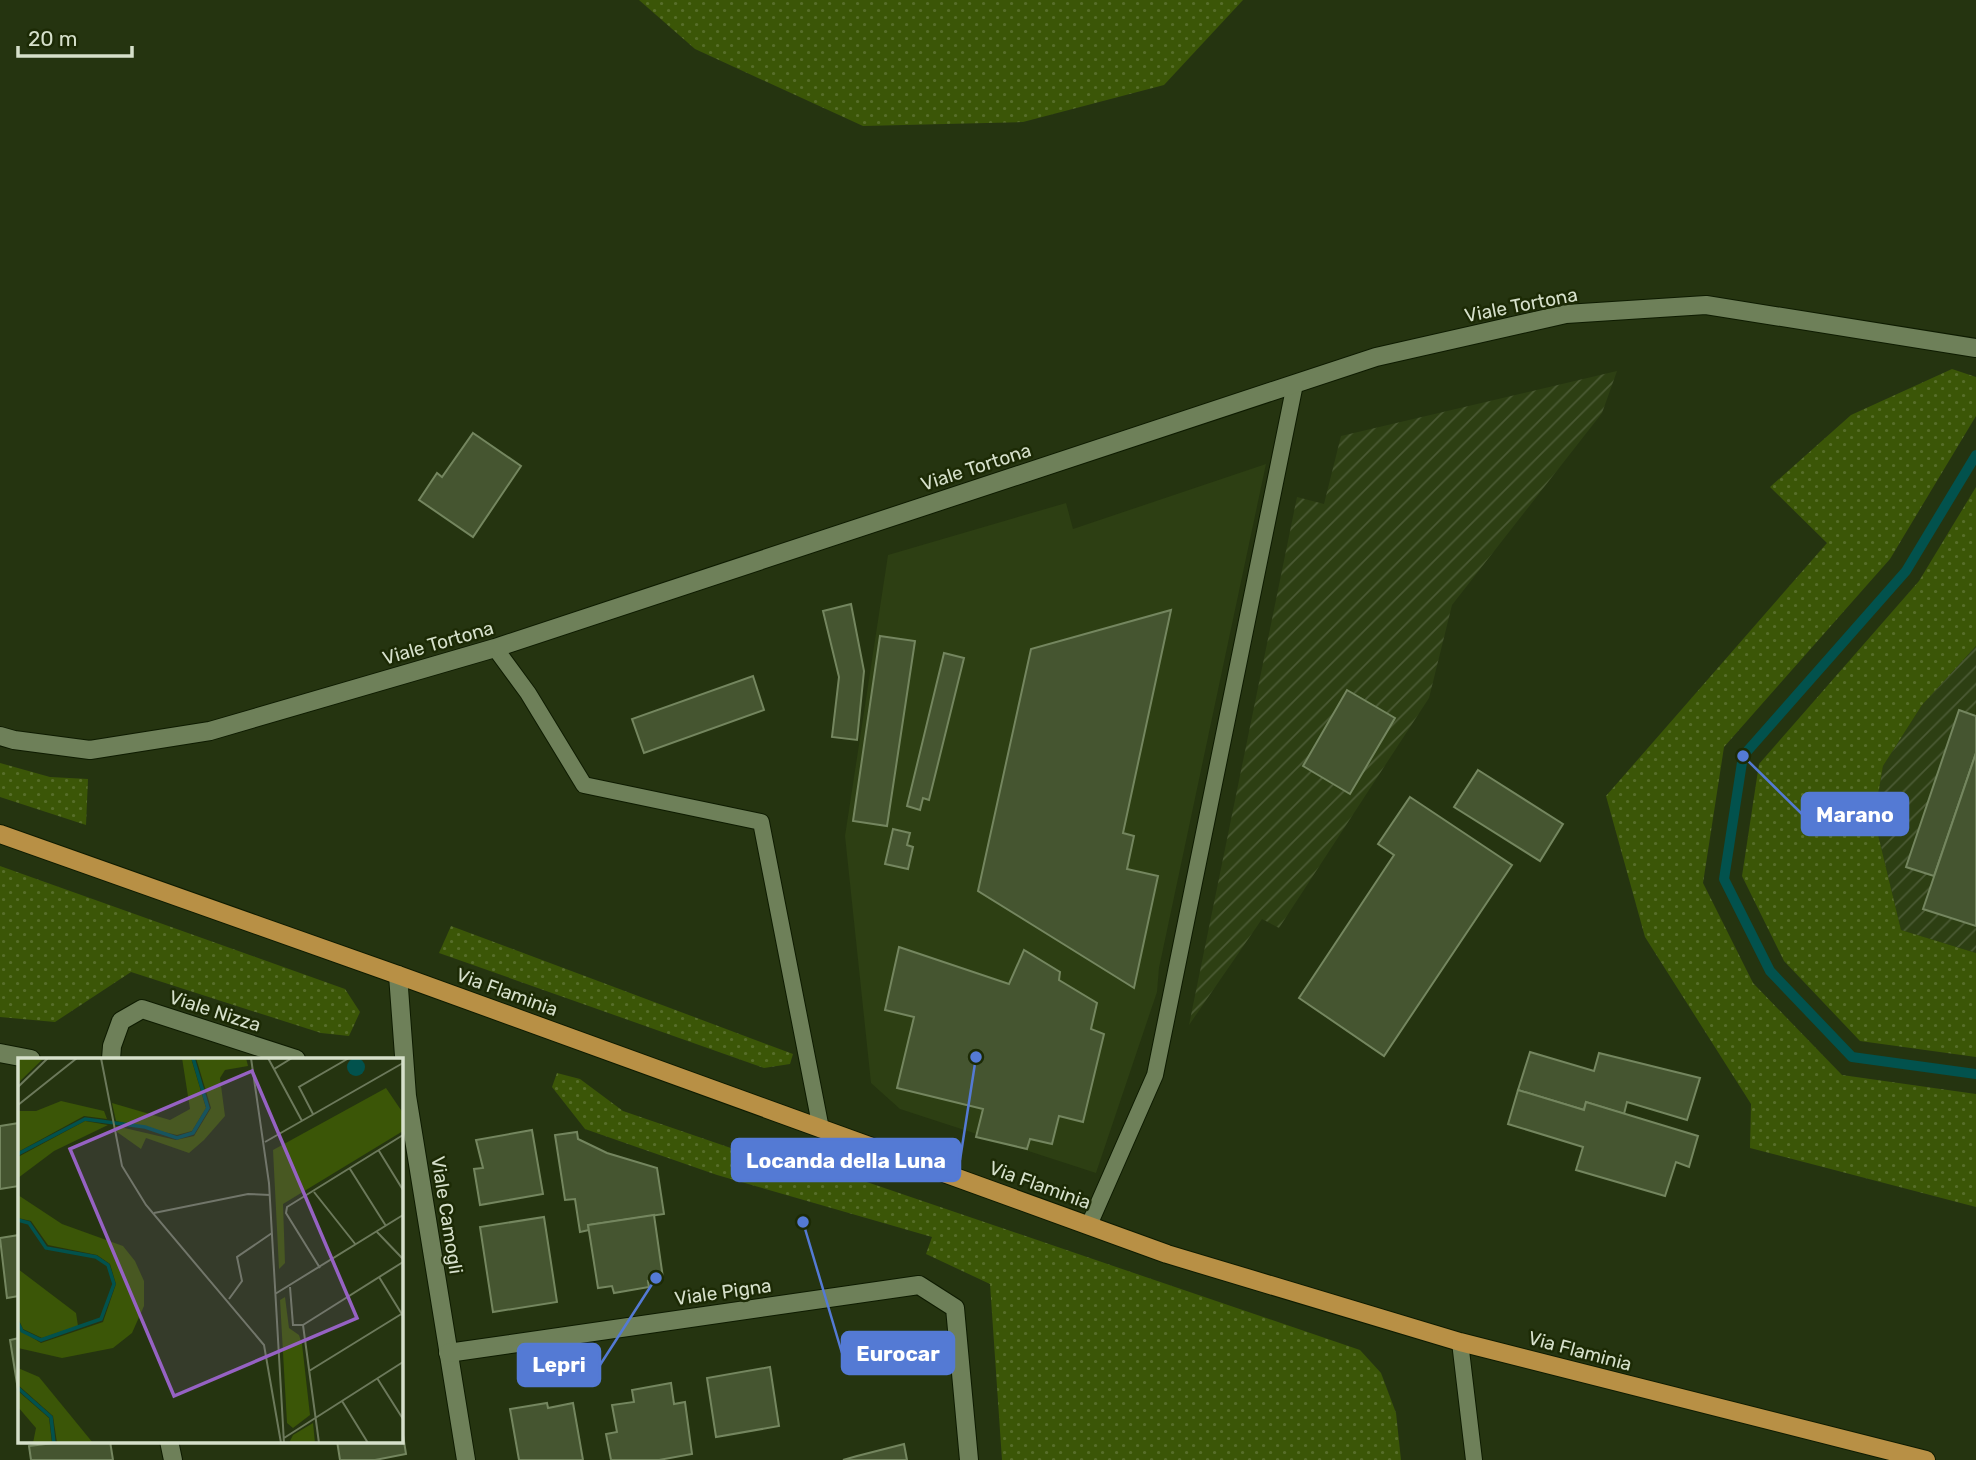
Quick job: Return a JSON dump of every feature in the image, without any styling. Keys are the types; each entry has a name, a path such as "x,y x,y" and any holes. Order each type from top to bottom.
{"main road":[{"name":"Via Flaminia","path":"0,834 398,975 1167,1254 1460,1342 1920,1459"}],"street":[{"name":"Viale Tortona","path":"0,736 90,750 210,732 495,649 1376,357 1566,314 1706,305 1976,348"},
{"name":"Viale Camogli","path":"398,975 404,1095 466,1460"},
{"name":"Viale Nizza","path":"111,1058 112,1046 121,1021 142,1009 293,1058"},
{"path":"0,1053 26,1058"},
{"name":"Viale Pigna","path":"449,1353 919,1285 955,1308 969,1460"},
{"path":"169,1442 173,1460"}],"lane":[{"path":"1089,1225 1155,1075 1295,384"},
{"path":"495,649 528,693 584,785 761,821 821,1129"},
{"path":"1460,1342 1474,1460"}],"shaded area":[{"path":"639,0 1243,0 1164,85 1023,122 863,126 695,49"},
{"path":"1952,369 1976,377 1976,416 1890,559 1724,747 1703,883 1753,983 1842,1075 1976,1094 1976,1207 1750,1148 1751,1104 1645,937 1606,796 1827,543 1770,487 1851,415"},
{"path":"1617,371 1602,413 1452,605 1429,698 1279,928 1262,919 1189,1025 1297,497 1324,504 1341,436"},
{"path":"1266,464 1159,968 1157,992 1096,1173 900,1109 871,1083 845,836 888,555 1066,503 1073,529"},
{"path":"1976,487 1976,646 1922,705 1883,766 1874,818 1901,930 1976,953 1976,1057 1860,1041 1784,961 1742,876 1759,764 1919,581"},
{"path":"1976,646 1976,953 1901,930 1874,818 1883,766 1922,705"},
{"path":"0,763 50,777 88,779 86,825 0,797"},
{"path":"0,866 345,989 360,1012 349,1036 321,1033 131,972 55,1022 0,1017"},
{"path":"451,926 793,1054 790,1064 764,1068 439,953"},
{"path":"557,1073 580,1079 623,1111 760,1158 808,1162 1360,1350 1381,1373 1396,1413 1401,1460 1002,1460 990,1284 926,1254 932,1237 717,1175 585,1129 552,1087"}],"building":[{"path":"473,433 521,466 473,537 419,500 437,473 442,477"},
{"path":"851,604 864,671 857,740 832,737 839,677 823,611"},
{"path":"1171,610 1123,833 1134,836 1127,869 1158,876 1134,988 978,891 1031,649"},
{"path":"880,636 915,641 887,826 853,821"},
{"path":"944,653 964,658 929,800 923,798 920,810 907,806"},
{"path":"753,676 764,710 644,753 632,719"},
{"path":"1347,690 1395,718 1350,794 1303,766"},
{"path":"1959,710 1976,716 1976,753 1934,876 1906,867"},
{"path":"1976,753 1976,926 1923,909"},
{"path":"1478,770 1563,824 1540,861 1454,807"},
{"path":"1410,797 1512,865 1384,1056 1299,998 1394,855 1378,844"},
{"path":"893,829 910,833 907,845 913,847 908,869 885,864"},
{"path":"899,947 1009,984 1024,950 1060,972 1059,980 1097,1003 1091,1029 1104,1034 1083,1122 1059,1116 1052,1144 1030,1139 1027,1149 976,1137 983,1109 897,1088 914,1017 885,1010"},
{"path":"1530,1052 1594,1071 1599,1053 1700,1078 1687,1120 1627,1102 1624,1114 1586,1102 1584,1110 1518,1090"},
{"path":"1518,1090 1584,1110 1586,1102 1698,1136 1689,1167 1676,1162 1665,1196 1576,1170 1583,1147 1508,1124"},
{"path":"18,1123 18,1186 0,1189 0,1126"},
{"path":"532,1130 543,1194 480,1205 474,1169 483,1168 476,1140"},
{"path":"577,1132 578,1139 607,1153 657,1168 664,1214 588,1225 589,1230 580,1232 575,1199 565,1200 555,1135"},
{"path":"654,1215 663,1278 648,1281 649,1287 614,1293 612,1286 598,1288 588,1225"},
{"path":"544,1217 557,1302 493,1312 480,1227"},
{"path":"18,1235 18,1296 7,1298 0,1238"},
{"path":"18,1338 18,1390 10,1340"},
{"path":"770,1367 779,1426 716,1437 707,1378"},
{"path":"671,1383 674,1404 685,1402 692,1454 659,1460 611,1460 606,1434 617,1432 612,1405 634,1402 632,1390"},
{"path":"547,1403 548,1408 573,1403 583,1460 519,1460 510,1409"},
{"path":"402,1428 406,1454 375,1460 340,1460 337,1442 402,1442"},
{"path":"62,1442 110,1442 113,1460 31,1460 29,1446"},
{"path":"904,1444 907,1460 843,1460 857,1456"}],"waterway":[{"path":"1976,455 1906,571 1743,756 1724,879 1770,971 1852,1057 1976,1074"}],"place":[{"name":"Marano","path":"1743,756"},
{"name":"Locanda della Luna","path":"976,1057"},
{"name":"Eurocar","path":"803,1222"},
{"name":"Lepri","path":"656,1278"}]}
